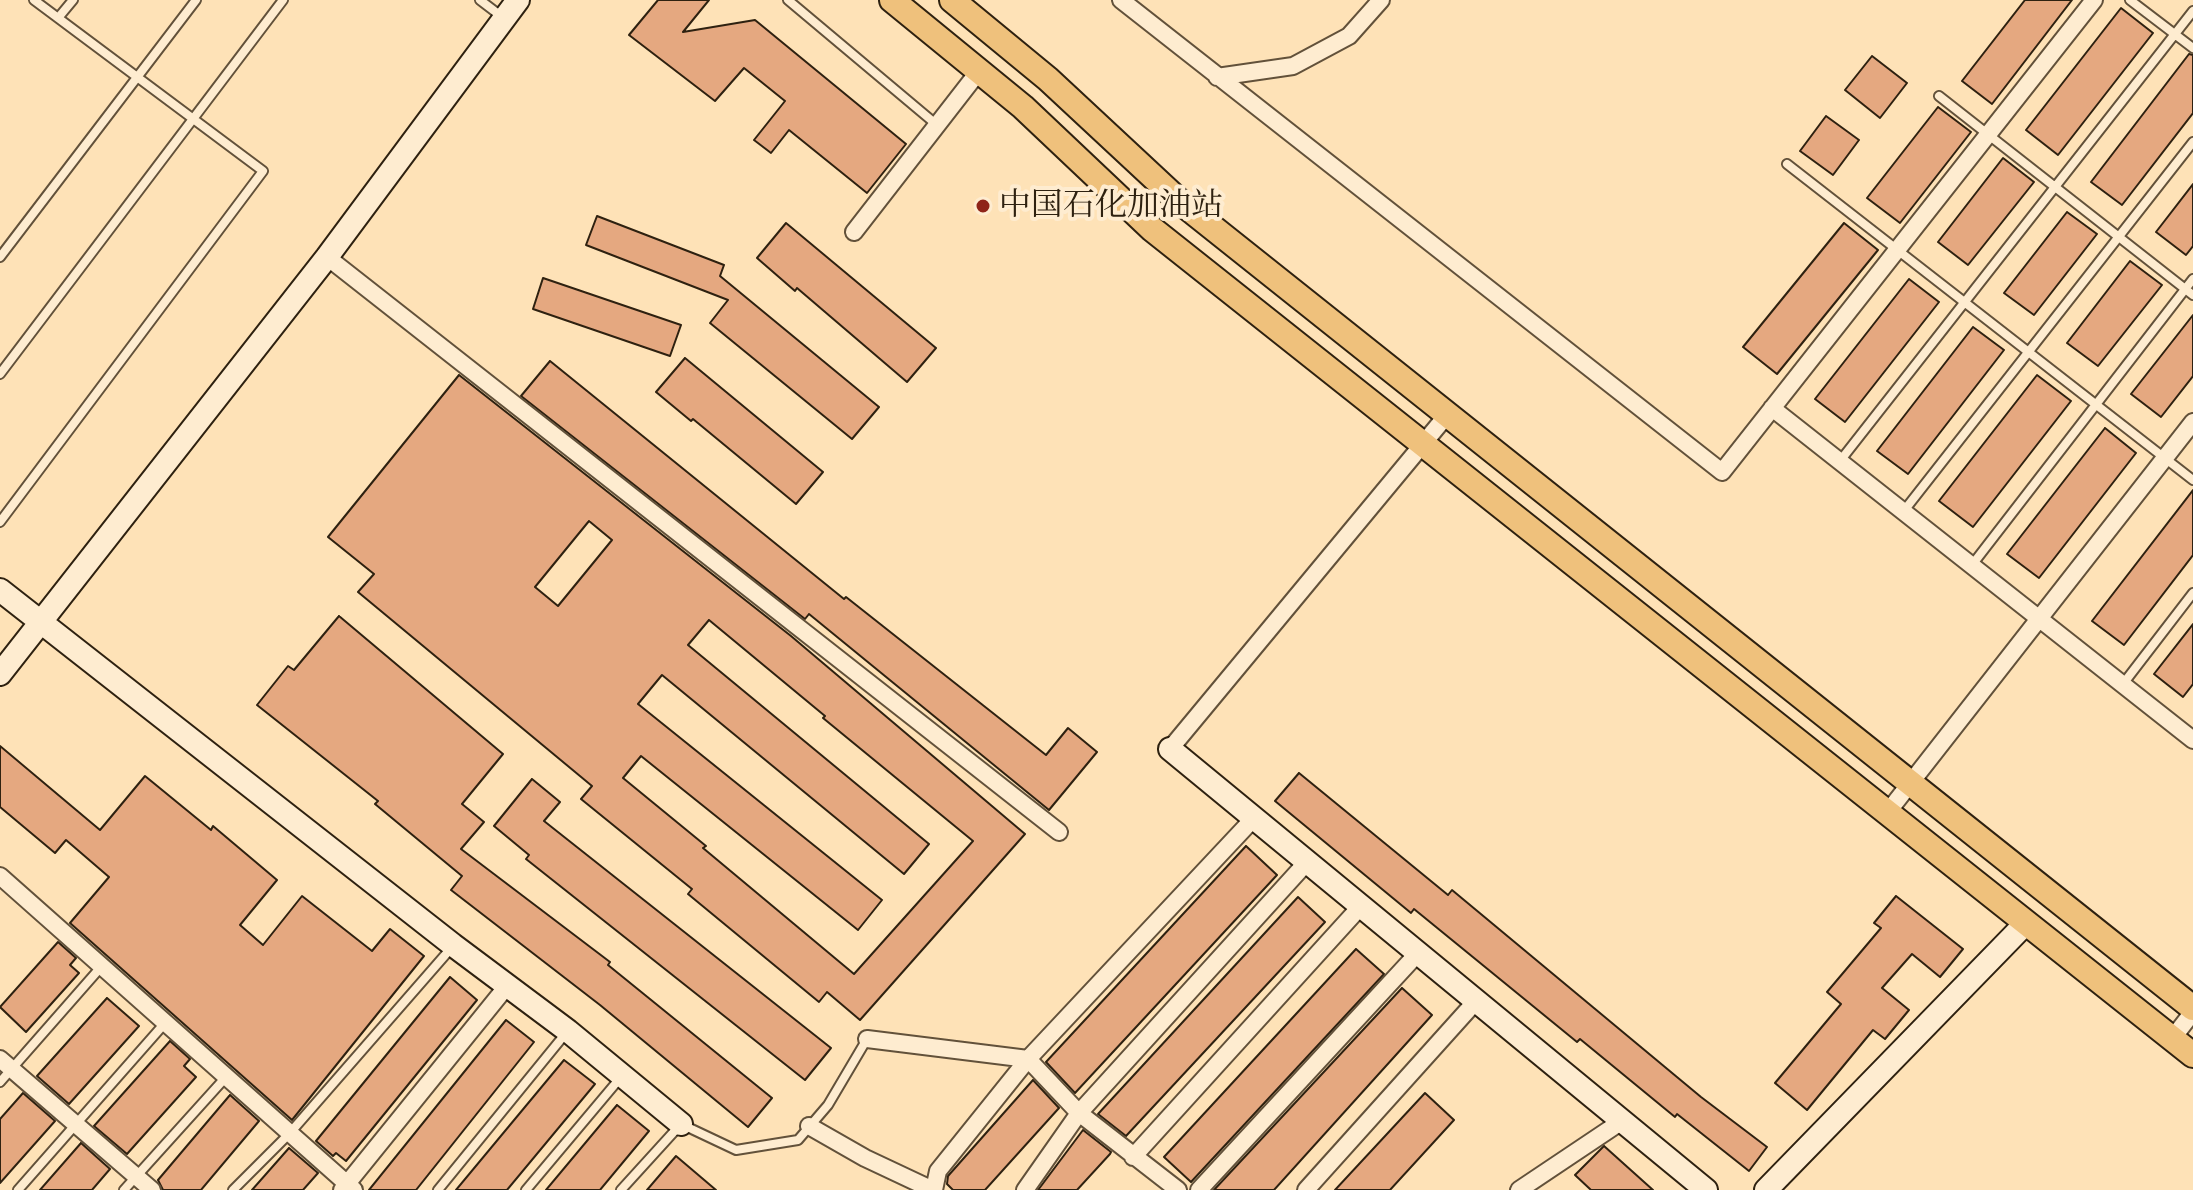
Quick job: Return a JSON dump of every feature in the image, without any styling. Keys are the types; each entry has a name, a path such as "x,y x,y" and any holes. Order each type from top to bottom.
{"main road":[{"path":"892,0 1023,107 1152,229 2193,1055"},
{"path":"952,0 1048,79 1178,200 2193,1010"}],"street":[{"path":"0,674 327,257 518,0"},
{"path":"1121,0 1722,472 2094,0"},
{"path":"1217,77 1293,66 1349,36 1381,0"},
{"path":"854,232 979,71"},
{"path":"327,257 1059,832"},
{"path":"1772,408 2122,684 2191,734"},
{"path":"1447,415 1170,749 1706,1190"},
{"path":"1887,813 2193,422"},
{"path":"0,590 453,945 568,1031 681,1124"},
{"path":"809,1126 865,1158 934,1190 938,1171 1028,1059 1254,818"},
{"path":"1025,1190 1079,1113 1307,862"},
{"path":"0,876 227,1076 348,1188 507,986"},
{"path":"1133,1157 1361,906"},
{"path":"1766,1190 2026,923"},
{"path":"1199,1190 1418,953"},
{"path":"1306,1190 1476,1001"},
{"path":"2172,1039 2193,1010"},
{"path":"867,1039 1028,1059 1079,1113 1178,1190"},
{"path":"6,1064 152,1190"},
{"path":"1519,1190 1622,1121"}],"lane":[{"path":"0,522 263,171 34,0"},
{"path":"58,18 73,0"},
{"path":"0,257 196,0"},
{"path":"0,374 283,0"},
{"path":"480,0 504,19"},
{"path":"788,0 937,125"},
{"path":"2130,0 2193,48"},
{"path":"1840,461 2193,11"},
{"path":"1939,96 2189,292"},
{"path":"1903,512 2193,142"},
{"path":"1787,164 2193,480"},
{"path":"1972,565 2189,292 2193,279"},
{"path":"2122,684 2193,593"},
{"path":"233,1190 289,1134 453,945"},
{"path":"0,1082 6,1064 101,967"},
{"path":"18,1190 165,1023"},
{"path":"438,1190 568,1031"},
{"path":"621,1190 681,1124 736,1150 798,1140 828,1105 867,1039"},
{"path":"124,1190 227,1076"},
{"path":"526,1190 621,1076"}],"building":[{"path":"658,0 709,0 683,32 755,20 906,144 867,193 789,130 771,153 754,140 785,101 744,68 715,101 629,35"},
{"path":"2025,0 2072,0 1992,104 1962,81"},
{"path":"2121,8 2153,33 2058,155 2026,130"},
{"path":"2189,54 2193,55 2193,113 2122,205 2091,182"},
{"path":"1872,56 1907,83 1880,118 1845,90"},
{"path":"1938,107 1971,132 1900,223 1867,198"},
{"path":"1826,116 1859,140 1833,175 1800,151"},
{"path":"2003,158 2034,182 1968,265 1938,242"},
{"path":"2193,184 2193,246 2186,255 2156,232"},
{"path":"2067,212 2097,234 2034,315 2004,293"},
{"path":"597,216 724,265 720,276 879,407 852,439 710,323 728,300 586,245"},
{"path":"786,223 936,348 907,382 757,258"},
{"path":"1844,223 1878,250 1777,374 1743,347"},
{"path":"2130,261 2162,285 2098,366 2067,343"},
{"path":"543,278 681,325 670,356 533,309"},
{"path":"1909,279 1939,302 1845,422 1815,399"},
{"path":"2193,315 2193,376 2161,417 2131,394"},
{"path":"1973,327 2004,350 1908,474 1877,451"},
{"path":"685,358 823,472 796,504 656,392"},
{"path":"550,361 844,599 846,597 1046,755 1068,728 1097,752 1049,810 809,614 805,619 521,396"},
{"path":"459,375 791,636 1025,834 860,1020 827,992 819,1002 688,894 692,889 581,799 592,786 358,592 374,574 328,537","holes":["589,521 612,540 558,606 535,587","709,620 973,841 854,974 623,778 641,756 858,930 882,900 638,704 662,675 904,874 929,844 688,645"]},
{"path":"2037,375 2071,401 1973,527 1939,501"},
{"path":"2105,428 2136,453 2039,578 2007,554"},
{"path":"2193,490 2193,555 2124,645 2092,621"},
{"path":"339,616 503,754 462,804 484,822 461,849 610,962 608,965 772,1098 748,1127 600,1005 451,890 462,876 375,804 378,801 257,705 288,666 294,670"},
{"path":"2193,624 2193,684 2183,697 2154,674"},
{"path":"0,746 100,830 145,776 211,830 213,826 277,880 240,925 263,945 302,896 372,951 390,929 424,956 292,1120 70,923 109,877 66,840 55,853 0,807"},
{"path":"1299,773 1448,895 1452,890 1701,1097 1767,1147 1749,1171 1677,1114 1675,1117 1580,1039 1577,1042 1414,909 1411,913 1275,801"},
{"path":"532,779 560,802 544,821 831,1048 805,1080 526,859 529,855 494,826"},
{"path":"1246,846 1277,875 1075,1093 1046,1062"},
{"path":"1896,896 1963,949 1940,977 1912,954 1882,988 1909,1010 1885,1039 1873,1030 1807,1110 1775,1083 1841,1004 1827,992 1881,928 1874,923"},
{"path":"1298,897 1325,922 1126,1136 1098,1114"},
{"path":"58,942 76,958 70,965 79,973 26,1032 0,1007"},
{"path":"1356,949 1384,974 1191,1182 1164,1157"},
{"path":"450,977 477,1000 346,1161 336,1153 333,1156 316,1141"},
{"path":"1402,988 1432,1015 1274,1190 1214,1190"},
{"path":"107,998 139,1026 69,1104 37,1076"},
{"path":"506,1020 534,1042 416,1190 369,1190"},
{"path":"170,1041 190,1059 184,1066 196,1077 127,1154 94,1126"},
{"path":"564,1060 595,1084 507,1190 456,1190"},
{"path":"1033,1080 1059,1108 985,1190 953,1190 947,1184 948,1176"},
{"path":"23,1093 55,1121 0,1183 0,1119"},
{"path":"1425,1093 1454,1120 1390,1190 1335,1190"},
{"path":"230,1095 259,1121 201,1190 163,1190 158,1180"},
{"path":"617,1105 649,1131 600,1190 546,1190"},
{"path":"1083,1130 1110,1154 1077,1190 1038,1190"},
{"path":"81,1143 110,1169 92,1190 40,1190"},
{"path":"1604,1146 1653,1190 1591,1190 1575,1175"},
{"path":"289,1148 318,1173 303,1190 252,1190"},
{"path":"676,1156 716,1190 647,1190"}],"place":[{"name":"中国石化加油站","path":"983,206"}]}
